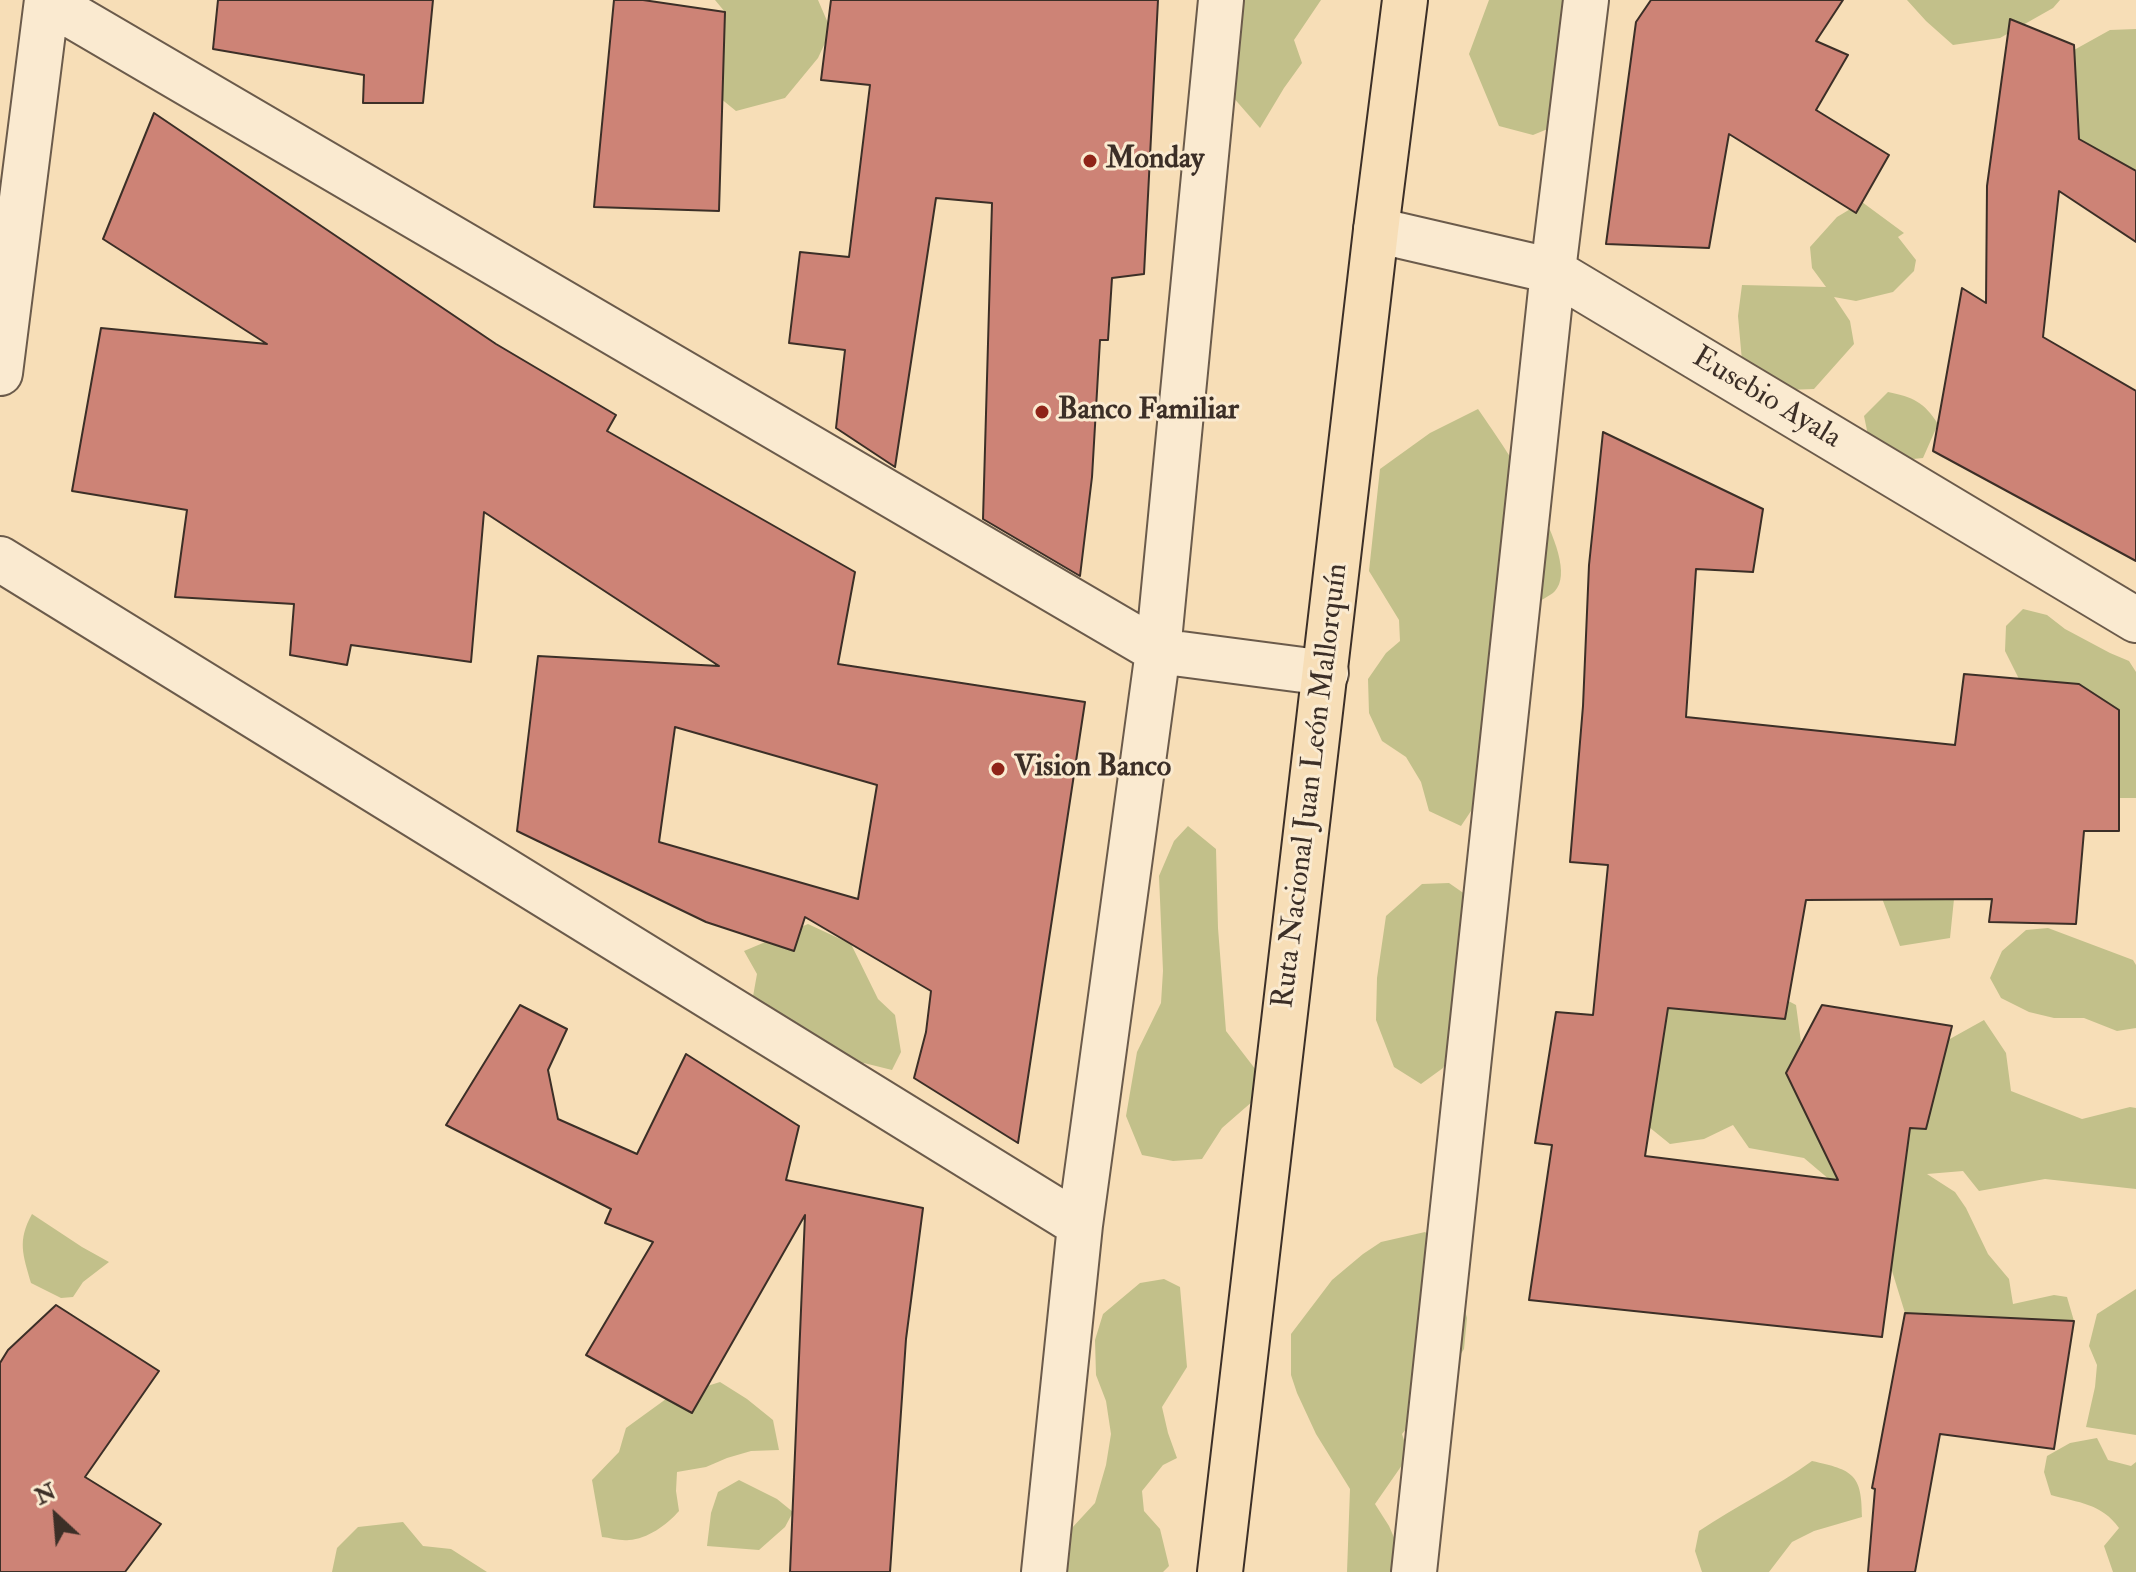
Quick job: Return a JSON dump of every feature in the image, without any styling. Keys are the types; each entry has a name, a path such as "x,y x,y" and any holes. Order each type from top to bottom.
{"highway":[{"name":"Ruta Nacional Juan León Mallorquín","path":"1220,1572 1405,0"}],"street":[{"path":"1044,1572 1080,1225 1158,651 1221,0"},
{"path":"1414,1572 1553,271 1586,0"},
{"path":"0,373 47,1 1158,651 1326,673"},
{"name":"Eusebio Ayala","path":"1376,230 1553,271 2136,620"},
{"path":"0,559 1080,1225"}],"shaded area":[{"path":"715,0 818,0 831,30 818,58 785,98 736,111 682,67 721,34 725,12"},
{"path":"1197,0 1321,0 1294,40 1302,63 1260,128 1232,96 1200,44"},
{"path":"1489,0 1571,0 1572,119 1533,135 1499,126 1469,54"},
{"path":"1907,0 2060,0 2053,8 2000,38 1953,45"},
{"path":"2136,29 2136,188 2080,154 2074,50 2110,30"},
{"path":"1862,202 1904,233 1898,237 1916,260 1914,271 1893,292 1856,301 1834,297 1850,321 1854,344 1814,389 1786,390 1742,361 1738,316 1742,285 1826,287 1812,268 1810,247 1837,217"},
{"path":"1888,392 1917,402 1928,410 1938,424 1923,458 1903,460 1869,440 1864,416"},
{"path":"1478,409 1519,471 1549,527 1561,575 1555,591 1550,595 1493,619 1491,644 1503,659 1477,802 1461,826 1429,811 1421,782 1406,757 1382,741 1369,713 1368,679 1386,653 1400,641 1399,620 1369,571 1380,469 1430,433"},
{"path":"2023,609 2047,615 2065,629 2129,661 2136,672 2136,798 2120,798 2103,770 2019,679 2005,651 2006,626"},
{"path":"1188,826 1216,849 1226,1031 1269,1087 1222,1128 1202,1159 1173,1161 1142,1155 1126,1116 1137,1052 1161,1003 1163,971 1159,876 1174,841"},
{"path":"1975,877 1954,899 1950,938 1900,946 1877,885"},
{"path":"1449,883 1485,908 1455,1043 1443,1068 1421,1084 1394,1067 1376,1020 1377,978 1386,916 1422,884"},
{"path":"808,924 851,944 878,999 895,1015 901,1052 892,1070 864,1063 816,1074 796,1073 762,1055 752,1002 757,974 744,951"},
{"path":"2048,928 2133,960 2136,965 2136,1028 2117,1031 2084,1018 2054,1018 2029,1012 2001,998 1990,978 2002,951 2026,930"},
{"path":"1777,995 1796,1005 1801,1042 1791,1064 1948,1040 1984,1020 2006,1053 2011,1091 2082,1119 2136,1108 2136,1189 2045,1179 1979,1191 1963,1171 1927,1174 1955,1192 1966,1208 1988,1254 2009,1279 2013,1304 2054,1295 2067,1297 2074,1321 2071,1341 2019,1348 2006,1317 1959,1317 1930,1323 1905,1313 1876,1219 1804,1158 1749,1148 1733,1125 1704,1139 1670,1144 1649,1127 1658,1007"},
{"path":"32,1214 109,1262 83,1282 73,1297 61,1298 31,1283 23,1240"},
{"path":"1425,1232 1448,1251 1467,1318 1464,1349 1434,1395 1402,1434 1409,1455 1375,1504 1389,1526 1409,1572 1347,1572 1350,1489 1316,1434 1297,1393 1291,1375 1291,1334 1332,1280 1363,1254 1381,1242"},
{"path":"1164,1279 1180,1287 1187,1367 1162,1407 1177,1458 1163,1465 1142,1491 1144,1511 1160,1529 1169,1566 1163,1572 1064,1572 1062,1547 1071,1529 1095,1503 1111,1434 1106,1401 1096,1375 1095,1340 1103,1314 1140,1283"},
{"path":"2136,1289 2136,1435 2086,1427 2095,1387 2097,1365 2089,1346 2097,1314"},
{"path":"720,1382 773,1420 779,1450 751,1451 706,1467 677,1472 679,1511 669,1521 636,1539 602,1537 592,1480 619,1452 626,1428 666,1399"},
{"path":"2097,1438 2108,1460 2131,1466 2136,1462 2136,1572 2113,1572 2104,1546 2119,1528 2112,1520 2089,1505 2051,1495 2044,1472 2047,1456 2070,1443"},
{"path":"1812,1461 1846,1471 1852,1476 1860,1491 1862,1517 1814,1531 1792,1542 1769,1572 1702,1572 1695,1551 1699,1531"},
{"path":"739,1480 777,1499 793,1512 785,1527 759,1550 707,1546 711,1513 718,1492"},
{"path":"403,1522 423,1546 451,1549 487,1572 332,1572 337,1548 358,1527"}],"building":[{"path":"218,0 433,0 423,103 363,103 364,75 213,49"},
{"path":"614,0 643,0 725,12 719,211 594,207"},
{"path":"831,0 1158,0 1144,274 1112,278 1108,340 1100,340 1092,477 1080,576 983,519 992,203 936,198 895,467 836,428 845,350 789,343 800,252 849,257 870,85 821,80"},
{"path":"1651,0 1843,0 1816,41 1848,55 1816,110 1889,155 1856,213 1729,134 1709,248 1606,244 1636,22"},
{"path":"2010,19 2074,45 2079,139 2136,171 2136,242 2059,191 2043,337 2136,391 2136,561 1933,451 1962,288 1986,303 1987,186"},
{"path":"154,113 496,344 616,415 607,431 855,572 838,664 1085,702 1018,1143 914,1078 926,1032 931,991 805,917 794,951 706,922 517,831 538,656 719,666 484,512 471,662 351,645 347,665 290,655 294,604 175,597 187,510 72,491 101,328 267,344 103,239","holes":["675,727 877,785 858,899 659,842"]},
{"path":"1603,432 1763,509 1753,572 1696,569 1686,717 1955,745 1964,674 2079,684 2119,710 2119,831 2084,831 2076,924 1989,922 1992,899 1806,900 1785,1019 1668,1008 1645,1156 1838,1180 1786,1073 1822,1005 1952,1026 1926,1129 1910,1128 1882,1337 1529,1300 1552,1145 1535,1143 1556,1012 1593,1015 1608,865 1570,862 1583,706 1589,565"},
{"path":"520,1005 567,1029 548,1070 558,1119 637,1154 686,1054 799,1126 786,1180 923,1208 906,1339 890,1572 790,1572 805,1215 692,1413 586,1355 653,1242 605,1223 611,1209 446,1125"},
{"path":"56,1305 159,1371 85,1477 161,1524 125,1572 0,1572 0,1363 8,1350"},
{"path":"1905,1313 2074,1321 2054,1449 1940,1434 1915,1572 1868,1572 1875,1489 1872,1488"}],"place":[{"name":"Monday","path":"1090,161"},
{"name":"Banco Familiar","path":"1042,412"},
{"name":"Vision Banco","path":"998,769"}]}
